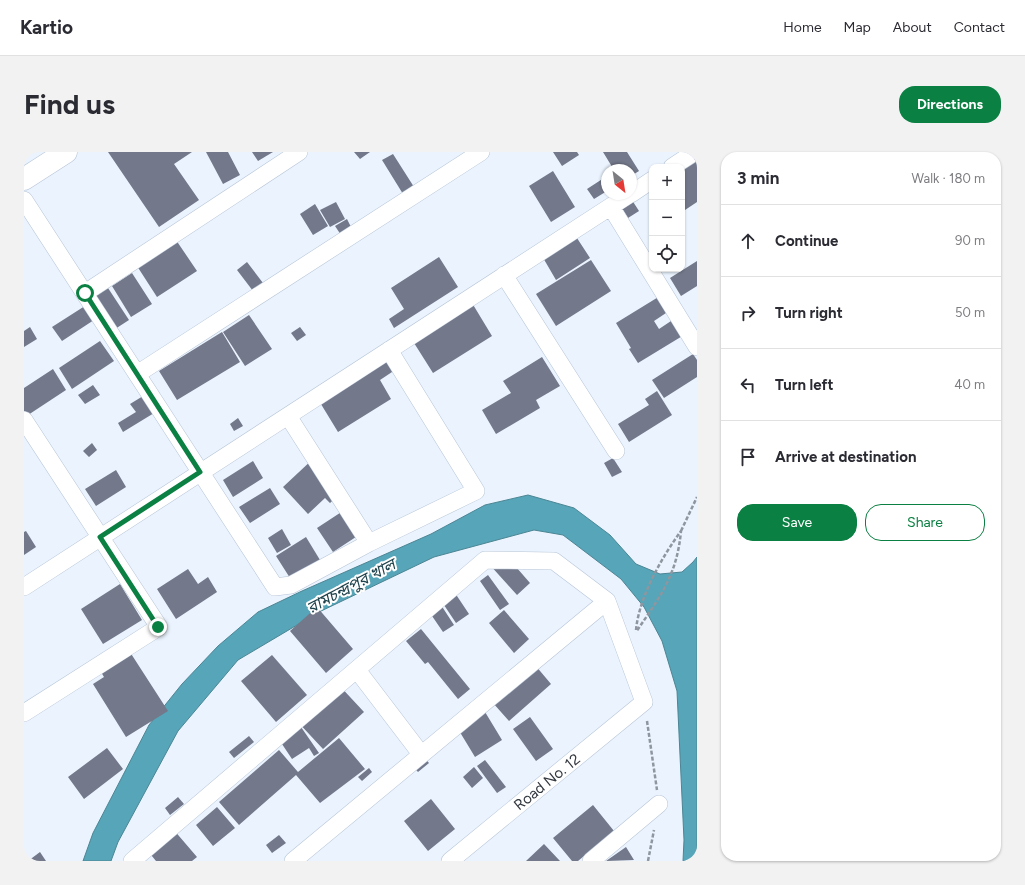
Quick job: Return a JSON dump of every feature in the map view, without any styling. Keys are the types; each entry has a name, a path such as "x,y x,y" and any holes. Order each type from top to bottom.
{"street":[{"path":"24,180 66,152"},
{"path":"85,293 300,152"},
{"path":"137,374 481,152"},
{"path":"677,164 695,152"},
{"path":"637,190 649,182"},
{"path":"24,200 275,587 291,585 369,543 476,490 389,350"},
{"path":"24,586 622,200"},
{"path":"611,207 697,347"},
{"path":"504,276 616,451"},
{"path":"288,416 369,543"},
{"path":"24,420 158,627 24,713"},
{"path":"132,861 485,560 554,561 607,601 644,702"},
{"path":"293,861 607,601"},
{"path":"357,670 421,754"},
{"name":"Road No. 12","path":"450,861 644,702"},
{"path":"591,861 659,804"}],"path":[{"path":"681,531 675,565 667,585 635,634 637,616 648,589 662,559 681,531 697,497"},
{"path":"644,702 659,804 648,861"}],"water":[{"name":"রামচন্দ্রপুর খাল","path":"528,495 574,508 610,535 636,564 660,574 682,572 697,557 697,861 683,861 684,840 677,691 662,641 644,607 621,579 563,535 534,530 434,557 319,612 238,660 178,731 118,842 111,861 83,861 93,833 149,725 182,684 218,646 258,612 431,534 485,505"}],"building":[{"path":"108,152 192,152 174,164 199,200 159,227"},
{"path":"206,152 228,152 240,175 223,184"},
{"path":"252,152 273,152 258,161"},
{"path":"354,152 370,152 360,159"},
{"path":"553,152 577,152 579,155 562,166"},
{"path":"603,152 627,152 635,164 610,164"},
{"path":"393,154 414,187 403,194 382,160"},
{"path":"697,157 697,202 685,210 685,200 685,165"},
{"path":"553,171 575,207 551,222 529,186"},
{"path":"601,180 601,195 594,199 587,189"},
{"path":"625,200 632,200 639,211 628,218 619,204"},
{"path":"336,202 345,219 330,227 320,210"},
{"path":"315,204 328,226 313,235 300,214"},
{"path":"347,219 352,229 341,235 335,226"},
{"path":"575,235 590,258 556,280 542,256"},
{"path":"176,240 197,271 157,297 137,266"},
{"path":"439,257 458,287 394,328 389,319 404,309 391,288"},
{"path":"591,260 611,291 556,326 536,294"},
{"path":"697,261 697,286 681,296 670,278 680,272 685,272 685,269"},
{"path":"247,262 263,283 253,291 237,270"},
{"path":"132,273 152,304 131,317 112,286"},
{"path":"108,288 129,320 112,331 91,299"},
{"path":"660,296 669,311 654,321 659,329 674,319 684,335 638,363 616,323"},
{"path":"469,298 492,336 433,373 409,335"},
{"path":"88,304 97,318 62,341 52,327"},
{"path":"249,315 272,349 245,366 223,332"},
{"path":"30,327 37,339 24,347 24,331"},
{"path":"300,327 306,335 297,341 291,333"},
{"path":"222,332 240,362 177,400 159,371"},
{"path":"100,341 114,361 72,389 59,368"},
{"path":"381,348 395,370 380,380 391,399 338,432 313,391"},
{"path":"693,354 697,360 697,377 664,398 652,380"},
{"path":"542,357 560,386 536,400 540,408 496,434 482,410 511,393 503,381"},
{"path":"53,369 66,390 25,417 24,388"},
{"path":"93,385 100,395 85,404 78,395"},
{"path":"657,391 672,415 629,442 618,424 649,405 645,399"},
{"path":"148,393 159,410 123,432 118,423 136,412 130,404"},
{"path":"238,418 243,426 234,431 230,424"},
{"path":"92,443 97,450 89,457 83,451"},
{"path":"314,458 344,490 330,503 325,498 308,514 283,487"},
{"path":"613,458 622,472 612,477 604,463"},
{"path":"253,461 263,478 233,497 223,480"},
{"path":"116,470 126,487 96,506 85,489"},
{"path":"270,488 280,504 250,523 239,507"},
{"path":"349,507 365,531 333,552 317,528"},
{"path":"282,529 291,545 277,553 268,538"},
{"path":"26,531 36,547 24,555 24,532"},
{"path":"306,537 320,560 290,578 276,556"},
{"path":"503,552 530,583 517,595 489,564"},
{"path":"188,569 198,584 208,577 217,592 176,619 157,589"},
{"path":"488,575 509,604 500,610 480,581"},
{"path":"120,584 142,620 103,644 81,609"},
{"path":"455,593 469,614 456,623 442,602"},
{"path":"441,605 454,625 443,632 430,613"},
{"path":"317,607 353,649 326,673 290,631"},
{"path":"504,610 529,639 514,653 489,623"},
{"path":"421,629 470,689 458,699 428,662 425,664 406,641"},
{"path":"128,649 168,711 126,737 93,684 104,677 98,667"},
{"path":"272,655 307,695 276,722 241,681"},
{"path":"535,665 551,684 509,721 493,703"},
{"path":"337,683 364,712 323,749 296,720"},
{"path":"482,707 502,740 475,757 455,724"},
{"path":"530,717 553,749 536,761 513,729"},
{"path":"301,727 319,753 314,756 309,748 292,759 280,741"},
{"path":"249,736 254,742 234,758 229,752"},
{"path":"339,738 365,769 320,803 296,775 239,825 219,802 279,750 298,772"},
{"path":"107,748 123,769 84,799 68,777"},
{"path":"420,753 429,763 418,772 409,762"},
{"path":"485,760 506,787 497,793 477,766"},
{"path":"474,767 483,778 472,788 463,777"},
{"path":"369,768 372,772 362,781 358,777"},
{"path":"178,797 184,804 170,815 165,808"},
{"path":"431,799 455,829 428,851 404,821"},
{"path":"593,805 614,831 578,861 572,861 553,838"},
{"path":"217,807 235,828 213,846 196,825"},
{"path":"173,829 197,857 192,861 156,861 147,850"},
{"path":"279,835 286,843 272,853 266,845"},
{"path":"544,844 560,861 526,861"},
{"path":"626,847 634,860 606,861"},
{"path":"40,852 46,861 28,861"}],"route":[{"path":"85,293 200,472 100,537 158,627"}]}
